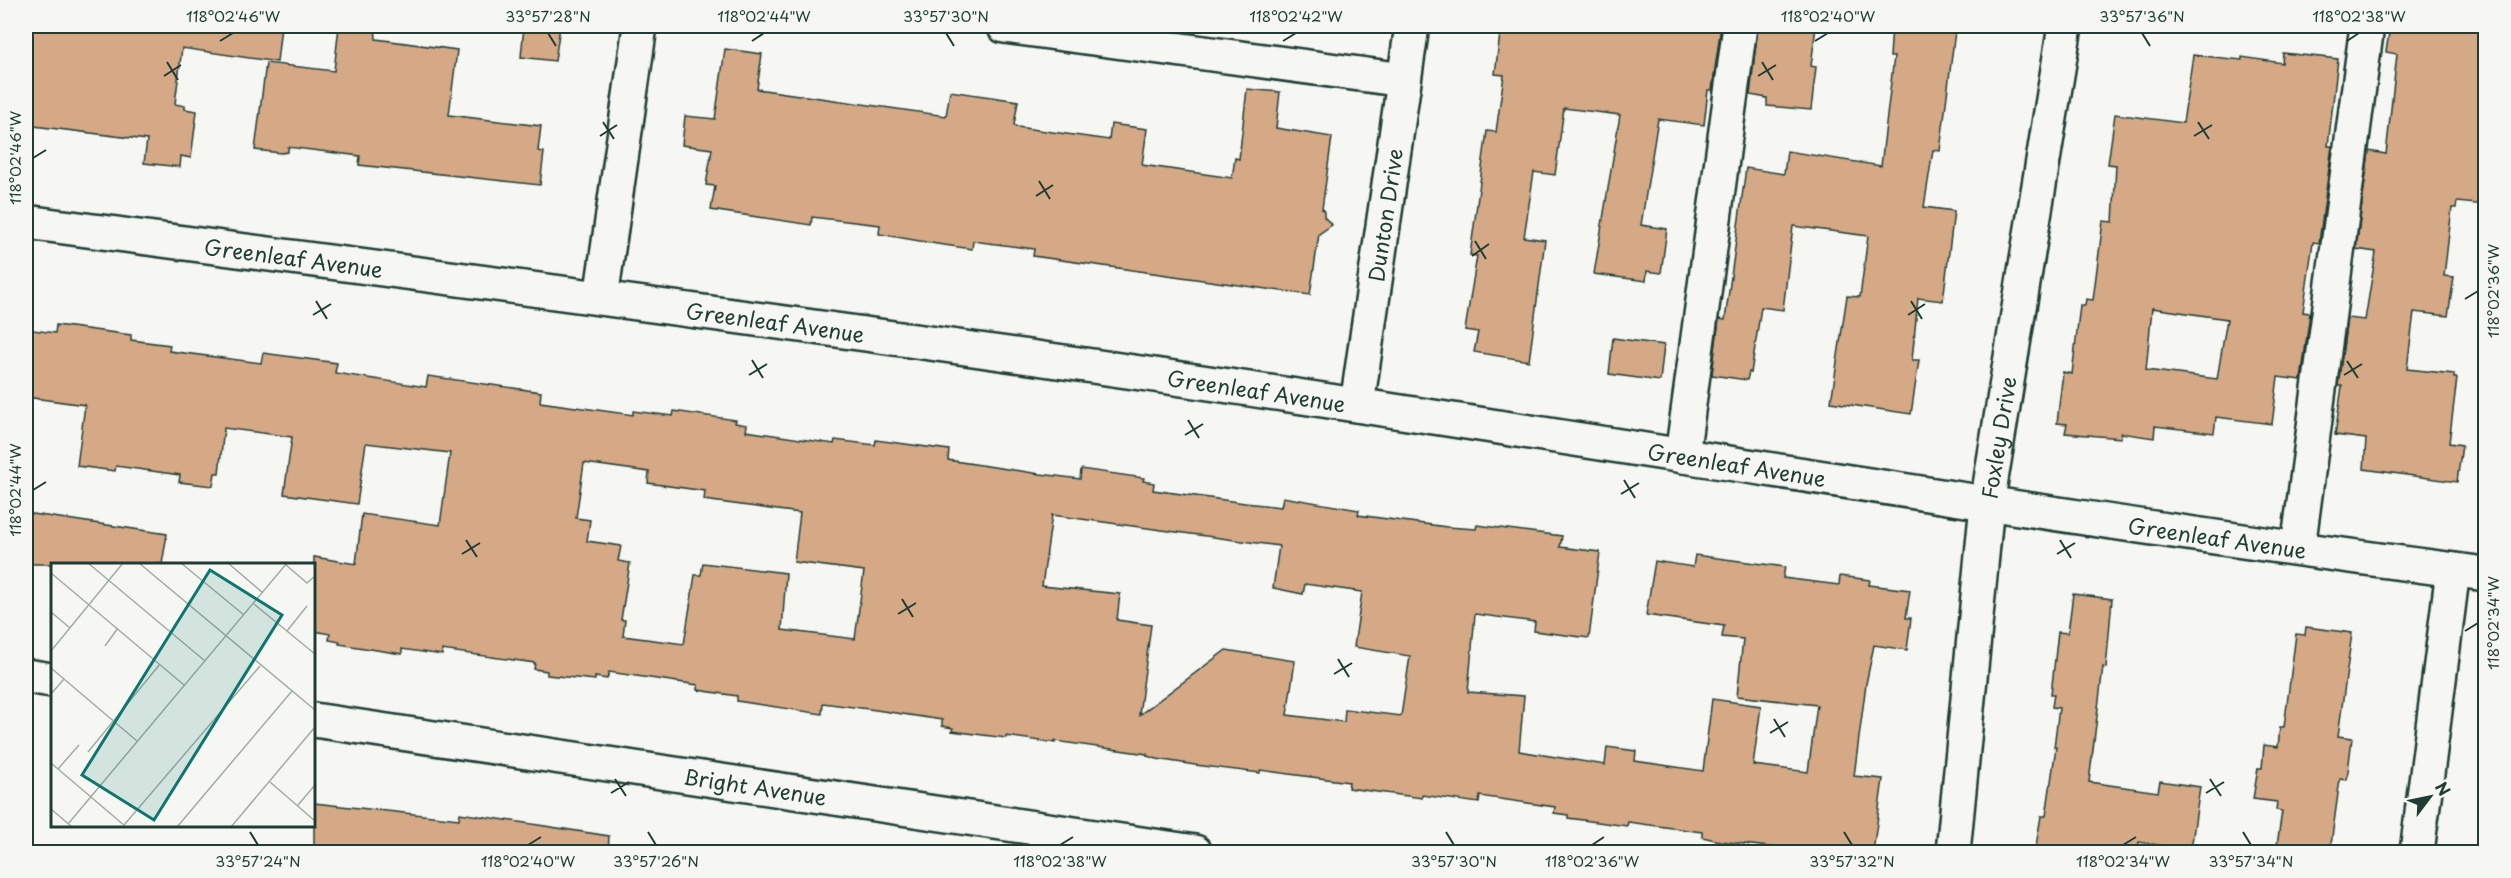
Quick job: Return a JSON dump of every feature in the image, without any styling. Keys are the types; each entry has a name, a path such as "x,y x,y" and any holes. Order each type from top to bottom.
{"street":[{"path":"601,298 640,26"},
{"path":"1004,26 1404,80"},
{"name":"Dunton Drive","path":"1357,405 1412,26"},
{"path":"1682,456 1740,26"},
{"name":"Foxley Drive","path":"1953,852 1987,504 2065,26"},
{"path":"2298,548 2367,26"},
{"name":"Greenleaf Avenue","path":"26,222 601,298 1357,405 1987,504 2486,574"},
{"path":"2417,852 2453,570"},
{"path":"26,676 51,680"},
{"name":"Bright Avenue","path":"315,720 1195,852"}],"building":[{"path":"26,26 281,26 277,62 182,48 175,104 197,111 191,158 181,156 180,167 144,163 147,140 26,125"},
{"path":"339,26 375,26 376,39 457,50 449,115 541,126 538,151 544,152 540,185 359,165 360,156 288,147 288,152 281,153 255,150 266,63 334,71"},
{"path":"524,26 560,26 555,61 521,57"},
{"path":"1501,26 1721,26 1712,90 1708,90 1704,125 1658,119 1641,225 1667,229 1661,273 1647,271 1646,281 1594,274 1620,115 1564,108 1555,175 1534,172 1524,237 1545,240 1529,361 1474,352 1478,332 1465,330 1477,256 1470,255 1487,131 1496,132 1504,75 1495,74"},
{"path":"1758,26 1816,26 1811,66 1816,67 1811,110 1767,106 1767,98 1750,95"},
{"path":"1892,26 1955,31 1940,151 1933,150 1924,207 1954,211 1943,301 1918,298 1912,360 1919,360 1911,414 1831,402 1847,296 1860,297 1868,236 1793,226 1783,310 1761,307 1751,373 1749,372 1747,380 1712,375 1719,319 1725,320 1746,168 1784,174 1787,151 1881,166 1894,57 1890,57"},
{"path":"2390,26 2486,26 2486,205 2457,202 2456,208 2452,208 2444,276 2454,277 2448,316 2414,312 2407,369 2454,374 2454,378 2457,378 2449,443 2462,445 2457,482 2364,469 2366,439 2335,435 2342,386 2338,386 2347,318 2365,320 2376,252 2356,249 2369,151 2386,154 2397,54 2386,52"},
{"path":"725,49 762,54 757,89 946,116 950,91 1018,101 1014,125 1017,127 1109,140 1111,124 1147,129 1142,165 1232,178 1235,158 1239,159 1247,89 1280,92 1276,128 1332,137 1322,209 1324,217 1332,225 1319,234 1310,295 1033,256 1034,249 973,241 972,249 937,244 879,234 880,225 812,217 811,225 711,210 715,186 706,185 712,149 682,145 685,116 715,119"},
{"path":"2283,53 2338,59 2328,146 2332,146 2319,243 2313,242 2303,312 2310,313 2301,380 2278,377 2272,424 2216,417 2214,433 2155,426 2154,438 2121,433 2121,438 2065,433 2067,424 2057,423 2063,372 2072,374 2080,305 2085,305 2086,299 2093,300 2103,221 2113,222 2116,165 2108,164 2115,114 2183,123 2193,55 2242,60 2242,57 2282,63","holes":["2152,308 2227,319 2217,379 2146,370"]},
{"path":"56,325 131,335 131,340 170,345 169,351 261,363 263,353 337,363 335,373 426,387 428,376 541,392 540,402 633,415 633,411 673,416 674,411 736,420 735,423 747,425 746,431 834,444 835,440 875,445 876,440 949,450 948,460 1080,479 1081,469 1144,478 1143,481 1154,483 1153,490 1245,503 1281,507 1283,497 1359,510 1358,515 1447,527 1476,529 1477,525 1562,536 1560,547 1600,552 1589,638 1534,631 1535,622 1475,614 1468,692 1524,696 1519,751 1605,765 1607,747 1636,751 1635,761 1703,771 1712,699 1761,706 1753,765 1808,772 1817,705 1737,696 1743,639 1722,637 1724,626 1646,615 1655,561 1693,567 1695,555 1785,567 1783,578 1839,585 1840,576 1870,580 1869,585 1910,590 1906,618 1911,618 1907,650 1874,645 1866,684 1854,776 1883,779 1873,852 1808,852 1720,841 1702,837 1702,832 1628,822 1627,826 1568,818 1568,815 1554,813 1555,807 1480,796 1479,803 1422,795 1422,798 1348,788 1349,782 1260,770 1260,773 1195,765 1157,759 1147,754 1055,741 1055,743 952,731 953,728 942,726 942,720 876,710 823,703 822,714 737,701 737,696 698,690 698,685 609,672 607,679 595,677 595,680 547,675 547,671 534,669 535,663 442,650 442,655 402,649 402,654 339,644 340,642 329,640 330,634 315,631 314,557 356,564 362,514 440,525 450,453 366,443 357,504 284,494 292,437 224,428 219,473 215,473 213,486 179,482 180,475 116,466 115,471 77,466 85,405 26,397 26,329 55,333","holes":["584,463 649,472 648,483 705,491 704,500 800,513 794,562 864,571 855,639 782,630 786,573 703,563 701,575 695,575 684,644 623,636 625,620 621,620 630,563 618,561 621,546 587,541 590,520 576,518","1052,515 1279,546 1273,588 1303,594 1305,584 1362,592 1354,647 1410,656 1401,716 1345,709 1344,722 1287,715 1295,661 1226,650 1139,715 1151,625 1117,620 1120,594 1042,586"]},
{"path":"1613,338 1664,345 1660,381 1609,374"},
{"path":"26,513 167,534 162,563 26,564"},
{"path":"2073,594 2112,599 2106,668 2103,667 2089,782 2158,792 2160,781 2200,787 2191,850 2139,842 2137,852 2081,852 2036,846 2041,816 2046,816 2056,747 2054,747 2059,708 2052,707 2054,694 2051,694 2058,632 2068,633"},
{"path":"2306,627 2352,633 2338,736 2352,738 2347,780 2340,779 2330,852 2276,852 2282,811 2276,810 2277,802 2253,799 2258,768 2262,768 2264,745 2278,747 2280,727 2284,727 2296,634 2305,635"},
{"path":"315,803 459,819 460,813 609,836 608,852 314,852"}]}
